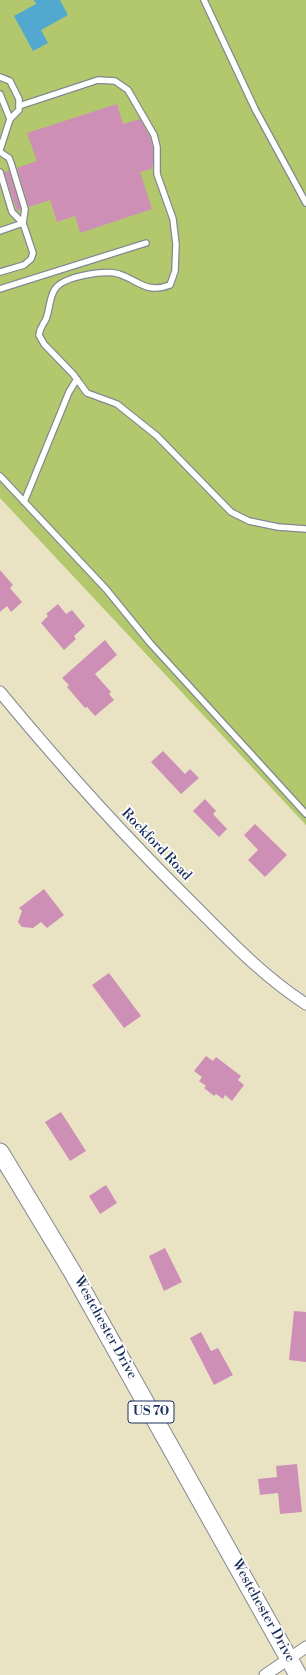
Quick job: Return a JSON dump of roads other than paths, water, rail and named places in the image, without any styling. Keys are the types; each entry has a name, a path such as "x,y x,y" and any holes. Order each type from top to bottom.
{"main road":[{"name":"Westchester Drive","path":"0,1152 74,1273 298,1675"}],"street":[{"name":"Rockford Road","path":"0,692 51,754 140,852 256,967 306,1004"},
{"path":"265,1675 306,1647"}],"lane":[{"path":"204,0 255,109 306,203"},
{"path":"0,77 10,81 19,99 19,110 10,119 0,151 9,158 11,163 25,209 23,223"},
{"path":"19,106 98,80 115,81 128,90 154,135 157,147 157,174 173,219 176,244 175,270 170,285 159,289 147,288 118,274 101,272 64,282 55,289 50,301 46,319 41,326 39,335 44,344 77,379 87,393 117,404 157,436 231,512 249,521 278,527 306,530"},
{"path":"0,94 10,119"},
{"path":"0,172 12,212 23,223 33,253 31,259 24,265 0,272"},
{"path":"0,231 23,223"},
{"path":"0,289 146,243"},
{"path":"24,502 69,392 77,379"},
{"path":"0,476 106,589 150,643 306,814"}],"water":[{"path":"34,0 60,0 68,15 41,30 48,43 33,51 14,16 36,4"}]}
